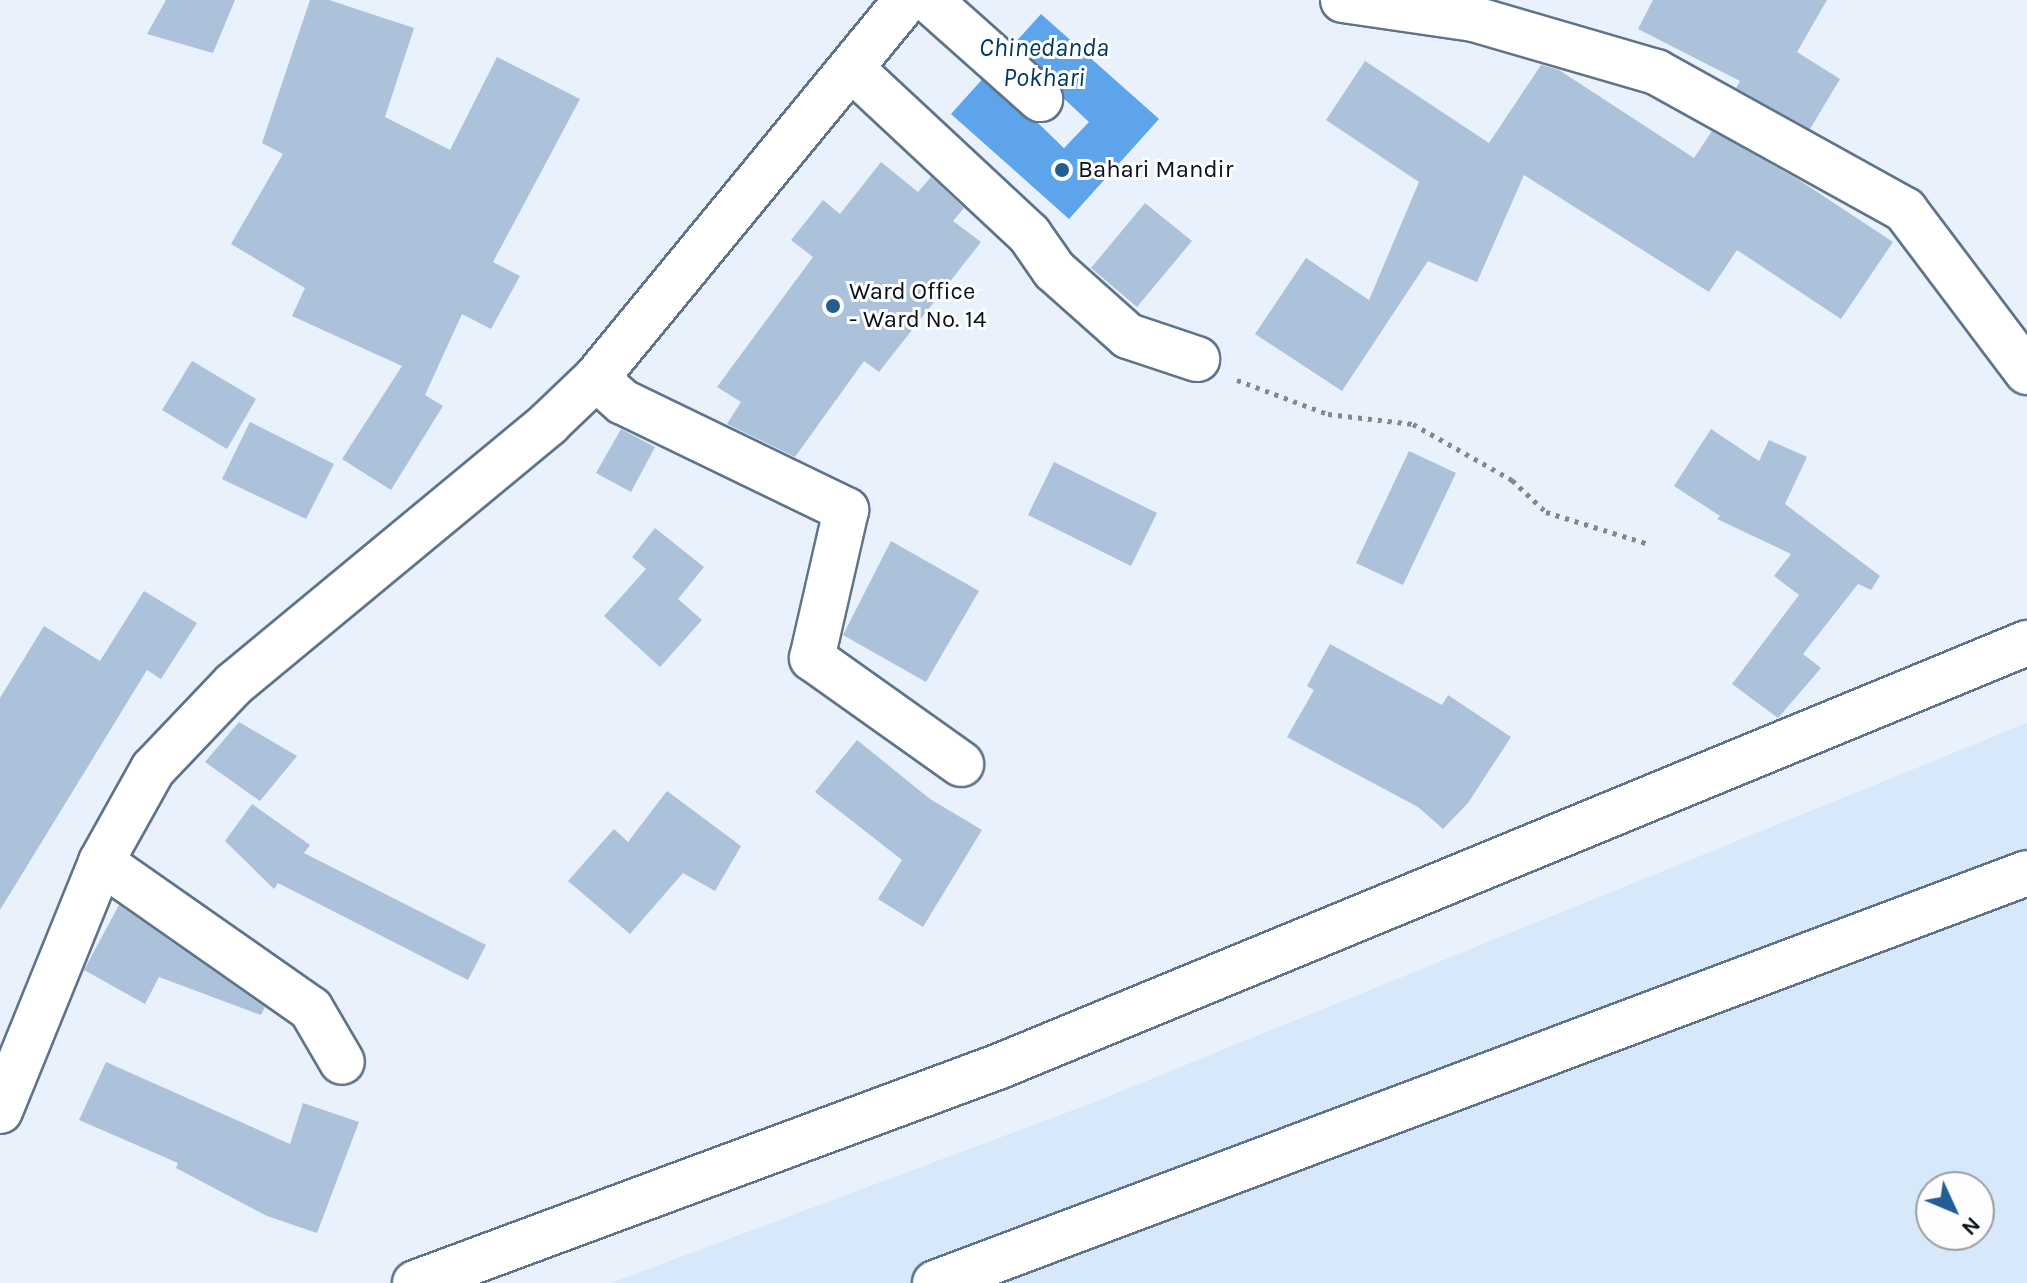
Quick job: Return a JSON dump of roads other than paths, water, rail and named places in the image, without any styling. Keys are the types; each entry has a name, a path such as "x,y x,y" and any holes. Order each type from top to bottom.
{"street":[{"path":"0,1111 14,1038 101,862 153,769 234,684 549,423 596,378 853,70 907,0"},
{"path":"929,0 1040,99"},
{"path":"1343,0 1474,19 1656,72 1905,210 2027,372"},
{"path":"853,70 1029,234 1054,270 1128,336 1197,359"},
{"path":"596,378 623,402 846,510 812,658 961,764"},
{"path":"415,1283 1000,1066 2027,643"},
{"path":"101,862 311,1009 342,1062"},
{"path":"935,1283 2027,873"}],"water":[{"name":"Chinedanda Pokhari","path":"1041,14 1159,119 1069,219 951,114","holes":["1059,94 1088,122 1064,148 1034,119"]}],"place":[{"name":"Bahari Mandir","path":"1062,170"},
{"name":"Ward Office - Ward No. 14","path":"833,306"}]}
